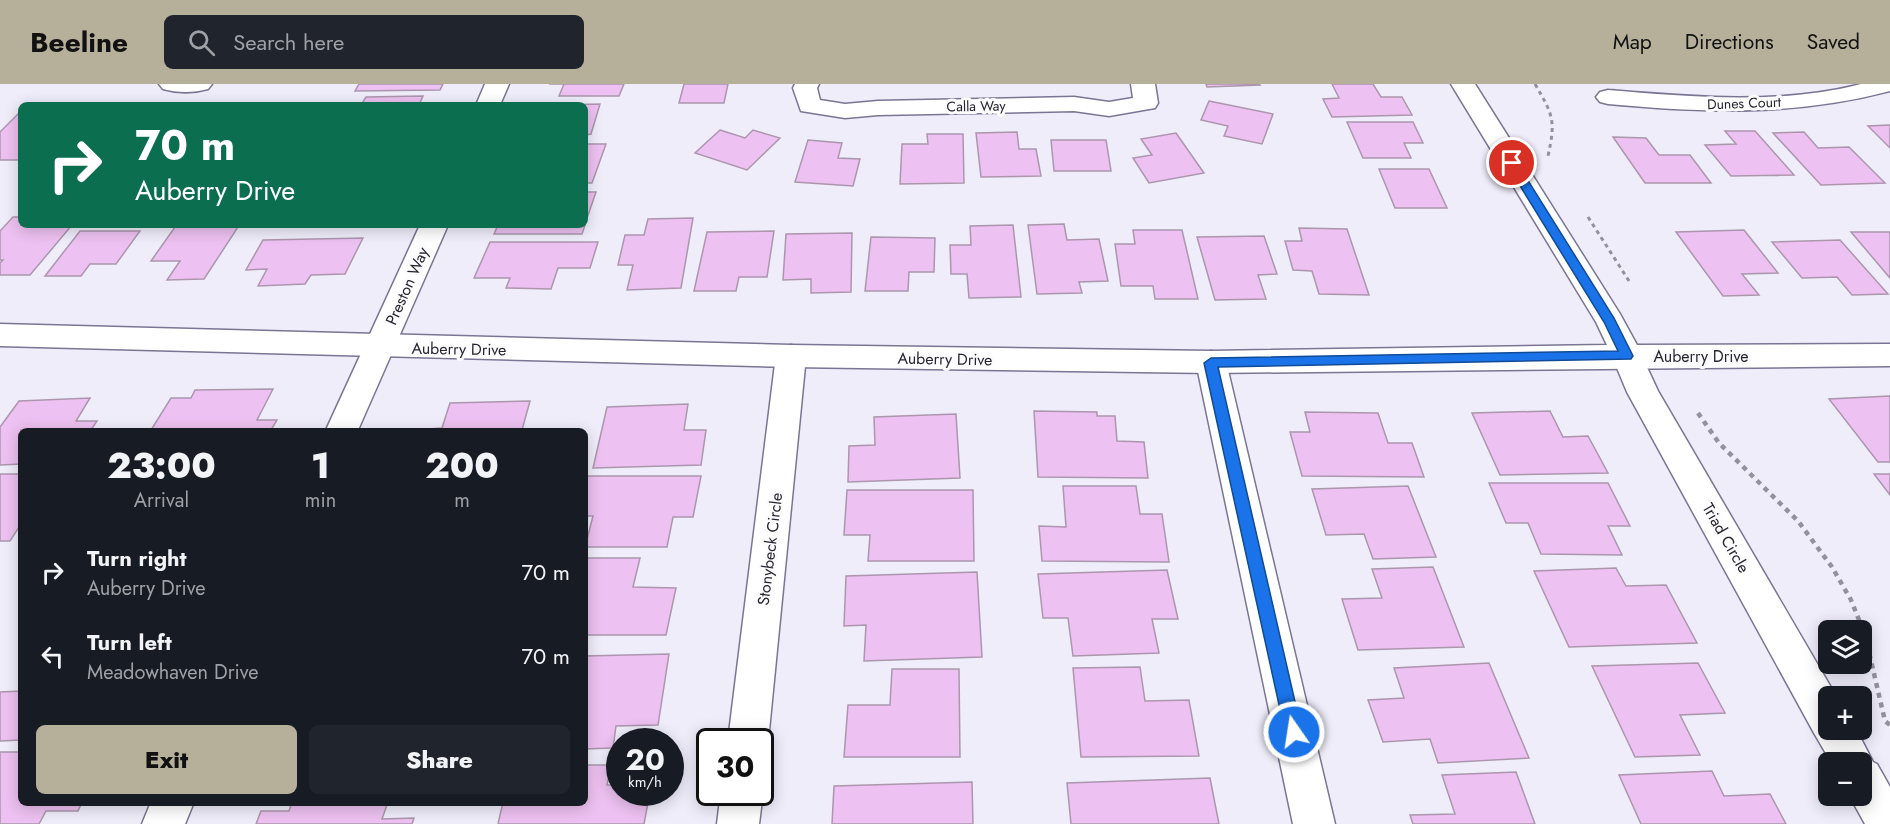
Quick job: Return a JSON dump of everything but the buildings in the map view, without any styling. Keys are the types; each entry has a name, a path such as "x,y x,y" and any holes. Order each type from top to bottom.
{"street":[{"path":"171,84 200,84"},
{"path":"489,102 497,84"},
{"name":"Calla Way","path":"807,84 805,88 810,106 845,111 879,108 1074,104 1109,109 1146,104 1143,84"},
{"name":"Triad Circle","path":"1463,84 1610,321 1643,392 1818,702"},
{"name":"Dunes Court","path":"1608,97 1676,104 1745,104 1818,98 1883,87"},
{"name":"Preston Way","path":"381,347 433,228"},
{"name":"Auberry Drive","path":"0,335 381,347 1211,363 1627,356 1890,355"},
{"path":"343,428 381,347"},
{"name":"Stonybeck Circle","path":"749,728 791,356"},
{"path":"1211,363 1314,824"},
{"path":"1872,796 1888,824"},
{"path":"163,824 171,806"},
{"path":"738,824 740,806"}],"path":[{"path":"1535,84 1552,114 1553,133 1547,155 1554,165"},
{"path":"1585,213 1629,281"},
{"path":"1698,412 1718,442 1760,480 1798,521 1825,558 1848,597 1860,624 1870,652 1885,721 1890,725"}],"route":[{"path":"1294,732 1211,363 1627,356 1610,321 1512,163"}]}
